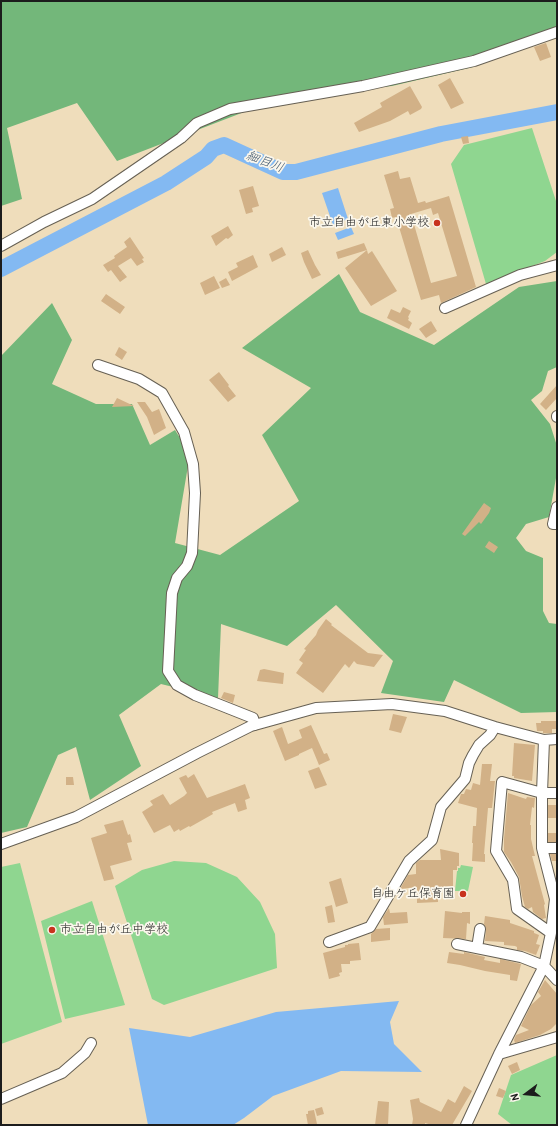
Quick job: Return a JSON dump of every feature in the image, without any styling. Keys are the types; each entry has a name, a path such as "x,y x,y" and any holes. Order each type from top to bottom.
{"street":[{"path":"1,246 44,222 92,199 181,138 197,123 230,109 363,86 474,61 557,32"},
{"path":"445,308 520,275 557,265"},
{"path":"98,365 139,379 162,393 184,432 193,464 195,493 192,554 187,566 177,578 172,593 168,671 178,685 195,695 253,718 255,725"},
{"path":"557,507 553,524 557,524"},
{"path":"1,844 76,817 197,753 255,725 316,708 392,704 445,711 495,727 544,740 557,740"},
{"path":"329,942 370,927 409,861 432,840 441,807 465,779 469,763 473,755 479,745 490,735 495,727"},
{"path":"466,1125 499,1054 544,966 551,933 556,900 542,848 544,740"},
{"path":"551,933 517,909 513,880 496,851 502,782 542,793 557,793"},
{"path":"542,848 557,848"},
{"path":"477,948 480,929"},
{"path":"457,944 522,957 544,966 557,980"},
{"path":"499,1054 557,1037"},
{"path":"1,1099 62,1073 85,1054 91,1043"}],"green space":[{"path":"1,1 557,1 557,30 473,67 392,86 283,97 117,161 77,103 7,128 22,199 1,206"},
{"path":"532,128 557,204 557,252 545,261 486,284 451,164 464,145"},
{"path":"339,274 360,312 434,345 519,287 557,281 557,367 548,371 542,391 531,400 550,424 557,446 556,478 549,517 526,524 516,538 526,551 543,558 543,611 549,623 557,624 557,712 521,713 454,680 444,702 381,693 393,661 336,605 287,646 221,624 218,698 161,684 119,715 141,766 90,800 76,747 58,755 27,827 1,833 1,356 52,303 72,340 52,384 96,404 132,404 150,445 175,430 190,454 175,543 220,555 299,501 262,435 311,388 242,348"},
{"path":"174,861 206,863 237,877 260,902 275,934 277,968 164,1005 152,999 115,886 142,870"},
{"path":"20,863 62,1022 1,1044 1,867"},
{"path":"461,865 473,867 468,891 455,891 457,871"},
{"path":"92,901 125,1005 65,1019 41,921"},
{"path":"557,1055 557,1125 512,1125 498,1114 511,1075"}],"water":[{"path":"338,188 348,219 333,225 322,193"},
{"path":"351,227 354,234 338,240 335,233"},
{"path":"399,1001 390,1022 394,1044 422,1072 341,1071 273,1096 233,1125 148,1125 129,1028 190,1037 276,1012"}],"building":[{"path":"546,43 551,57 540,61 534,47"},
{"path":"450,78 464,103 451,109 438,85"},
{"path":"410,86 422,107 421,109 410,115 408,111 390,121 359,132 354,123 382,107 380,103"},
{"path":"468,136 469,143 463,144 461,137"},
{"path":"398,171 400,179 410,177 418,203 425,201 426,203 449,196 476,287 441,303 439,295 421,300 396,217 392,218 390,209 394,208 384,175","holes":["431,208 433,215 438,213 457,276 431,283 411,214"]},
{"path":"253,186 259,206 252,208 253,212 246,214 239,190"},
{"path":"228,226 233,235 228,239 226,238 216,246 211,236"},
{"path":"130,237 144,258 142,259 144,262 137,266 131,258 118,266 127,277 120,282 111,270 108,272 103,265 115,258 114,256 127,247 124,242"},
{"path":"364,243 367,250 338,259 336,252"},
{"path":"282,247 286,255 272,262 269,254"},
{"path":"308,250 321,275 312,279 301,253"},
{"path":"367,250 368,254 372,251 397,291 371,306 345,268"},
{"path":"253,255 258,267 232,281 228,272 238,267 236,263"},
{"path":"214,276 220,288 205,295 200,283"},
{"path":"226,278 230,285 222,288 219,282"},
{"path":"106,294 125,307 120,314 101,301"},
{"path":"403,307 411,311 408,320 412,323 409,329 387,318 391,309 400,313"},
{"path":"431,321 437,331 426,338 419,329"},
{"path":"119,347 127,352 122,360 115,355"},
{"path":"219,372 236,396 228,402 209,380"},
{"path":"557,385 557,398 546,410 540,404"},
{"path":"117,398 134,406 112,407"},
{"path":"137,402 145,402 152,412 159,409 166,428 154,435 147,417"},
{"path":"484,503 491,508 489,513 481,524 479,522 465,536 462,534"},
{"path":"489,541 498,547 494,553 485,547"},
{"path":"326,619 332,624 331,625 368,653 383,655 374,667 357,664 354,661 349,668 345,664 323,693 296,673 303,663 299,660 306,650 304,649 316,635"},
{"path":"264,669 284,673 283,684 257,681 260,670"},
{"path":"224,692 235,695 233,703 221,698"},
{"path":"393,714 407,717 401,733 389,730"},
{"path":"541,721 557,721 557,729 552,729 552,733 537,731 536,723 541,723"},
{"path":"311,725 324,754 327,753 330,760 319,765 312,748 285,761 273,731 282,727 288,744 302,738 299,730"},
{"path":"514,743 535,745 532,781 514,778 514,776 512,776"},
{"path":"482,764 492,764 490,781 495,781 492,808 488,808 484,854 485,862 472,861 473,826 476,826 477,808 458,803 461,794 464,794 466,789 471,790 473,783 480,785"},
{"path":"319,767 327,785 315,789 308,771"},
{"path":"194,774 207,798 245,784 250,798 245,800 247,809 238,812 235,803 212,812 213,814 180,831 179,829 174,832 170,825 154,833 142,812 153,805 150,801 163,794 170,805 184,796 187,793 179,778 186,775 188,778"},
{"path":"66,777 73,777 74,785 66,785"},
{"path":"508,793 526,799 527,797 535,798 534,808 532,807 530,825 531,839 535,856 532,856 545,904 546,918 542,919 533,912 532,907 528,909 525,907 519,877 504,852"},
{"path":"548,805 557,805 557,818 548,818"},
{"path":"123,820 132,842 127,843 132,860 110,866 114,879 104,881 91,838 107,833 104,825"},
{"path":"548,833 557,833 557,842 548,842"},
{"path":"440,849 459,853 459,866 457,866 457,870 453,870 453,891 438,889 438,902 417,903 417,887 400,889 408,875 416,874 416,863 420,860 441,860"},
{"path":"550,854 557,854 557,861 552,861"},
{"path":"341,878 348,903 336,907 329,882"},
{"path":"332,905 335,922 328,923 325,907"},
{"path":"389,908 390,913 407,912 408,923 384,925 383,917"},
{"path":"445,911 462,913 470,912 470,924 467,923 466,939 443,938"},
{"path":"485,916 510,920 510,923 534,931 534,933 539,935 536,944 540,945 536,955 517,950 517,947 515,946 504,945 504,942 485,941"},
{"path":"390,928 390,940 371,942 371,934 376,929"},
{"path":"359,943 361,960 350,961 350,964 341,964 342,972 339,973 340,976 329,979 323,953 345,947 345,945 348,944"},
{"path":"449,952 464,954 464,952 485,957 484,960 500,963 500,959 521,964 517,981 510,980 510,975 447,963"},
{"path":"545,980 557,994 557,1023 551,1029 540,1035 515,1043 514,1040 516,1035 529,1030 521,1026 531,1005 541,996 538,992"},
{"path":"517,1062 520,1070 512,1074 508,1066"},
{"path":"464,1086 472,1091 452,1125 432,1125 425,1123 425,1125 412,1125 413,1119 410,1100 419,1098 420,1102 441,1112 448,1099 455,1103"},
{"path":"499,1088 506,1091 503,1098 496,1096"},
{"path":"378,1101 389,1102 388,1125 375,1125"},
{"path":"322,1107 324,1114 317,1116 315,1109"},
{"path":"314,1110 317,1124 308,1125 306,1114 308,1114 308,1111"}],"waterway":[{"name":"細目川","path":"1,269 166,183 206,157 213,149 224,145 283,172 296,172 441,134 557,112"}],"place":[{"name":"市立自由が丘東小学校","path":"437,223"},
{"name":"自由ケ丘保育園","path":"463,894"},
{"name":"市立自由が丘中学校","path":"52,930"}]}
